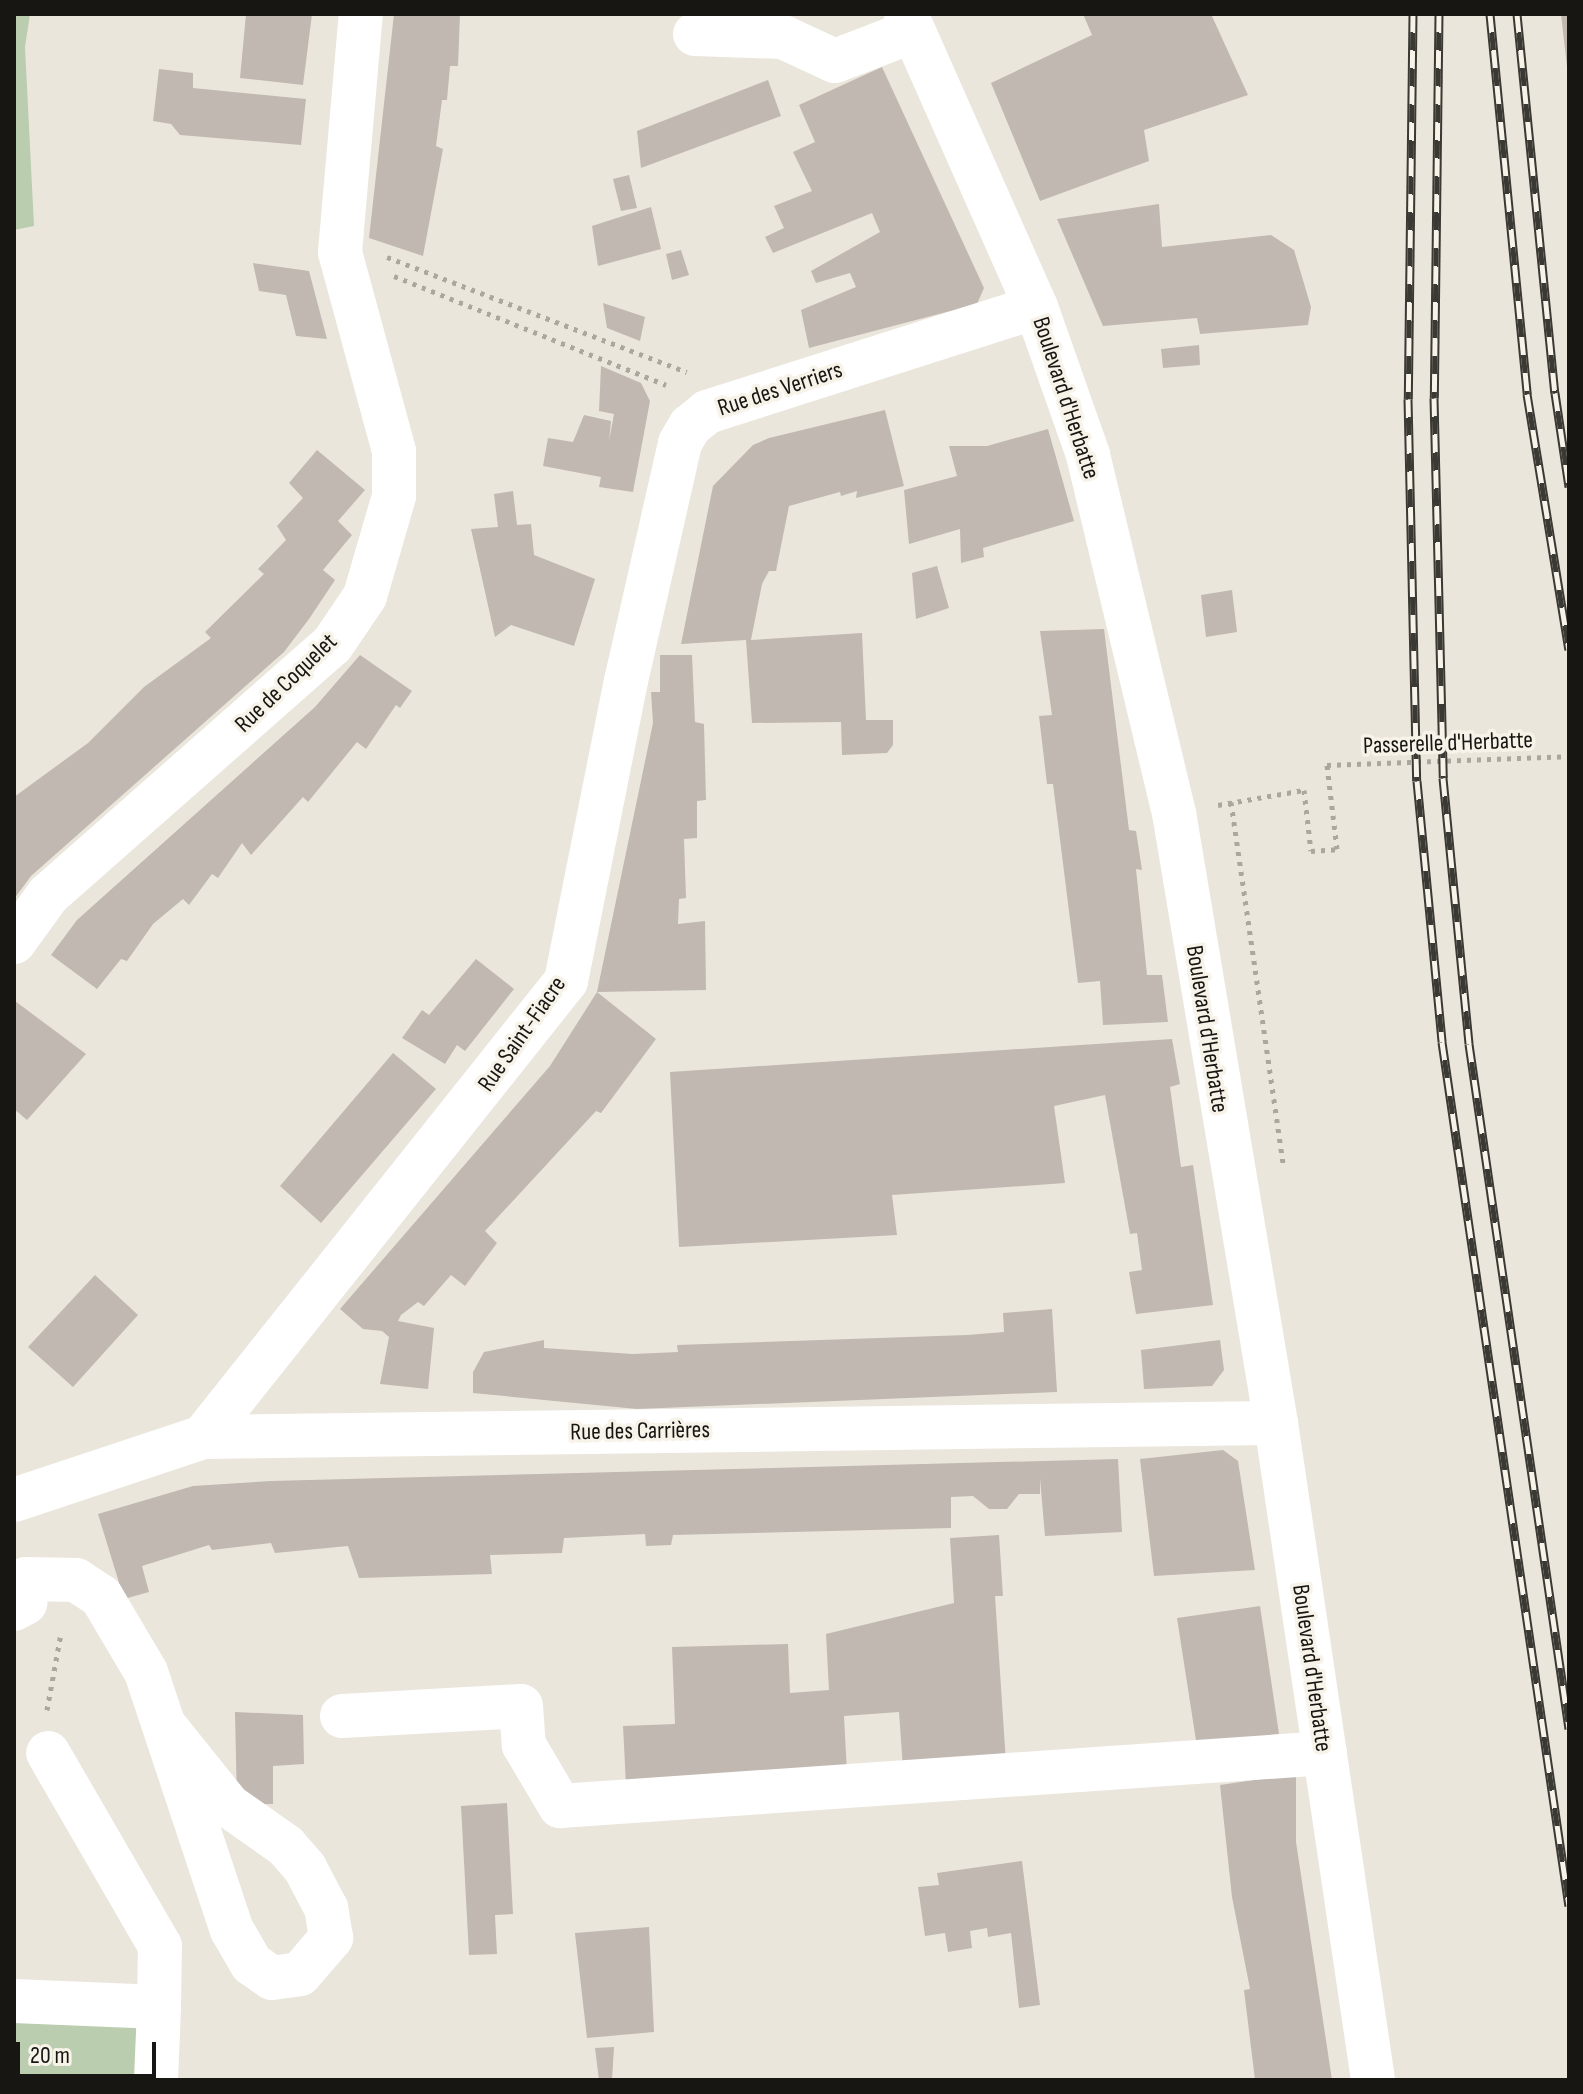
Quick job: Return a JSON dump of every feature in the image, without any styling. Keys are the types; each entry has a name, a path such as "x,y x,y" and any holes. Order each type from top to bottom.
{"street":[{"name":"Rue de Coquelet","path":"14,942 48,895 332,645 365,596 394,496 394,451 340,252 361,14"},
{"path":"695,34 783,37 835,61 910,22"},
{"name":"Boulevard d'Herbatte","path":"910,22 1036,307 1088,455 1174,813 1202,1006 1276,1423 1373,2080"},
{"name":"Rue des Verriers","path":"707,412 1036,307"},
{"name":"Rue Saint-Fiacre","path":"203,1437 566,981 680,443 707,412"},
{"name":"Rue des Carrières","path":"14,1500 203,1437 1276,1423"},
{"path":"18,1588 76,1580 101,1596 146,1672 232,1930 252,1964 272,1978 300,1974 331,1938 326,1908 305,1868 286,1846 229,1806 167,1729"},
{"path":"342,1716 521,1706 524,1745 560,1806 1325,1753"},
{"path":"47,1734 160,1946 156,2080"},
{"path":"14,2001 159,2007"}],"path":[{"path":"340,252 397,259 687,372 707,412"},
{"name":"Rue des Verriers","path":"401,279 660,380 707,412"},
{"name":"Passerelle d'Herbatte","path":"1231,802 1304,790 1311,851 1337,849 1327,765 1569,756"},
{"path":"1174,813 1231,802 1284,1170"},
{"path":"47,1734 61,1633"}],"green space":[{"path":"14,14 30,14 25,47 34,226 14,230"},
{"path":"14,2009 153,2016 150,2080 14,2080"}],"building":[{"path":"246,14 312,14 303,85 240,78"},
{"path":"394,14 460,14 458,66 450,66 447,100 442,100 436,146 443,149 423,256 369,238"},
{"path":"1083,14 1211,14 1248,95 1144,130 1149,161 1040,201 991,83 1092,35"},
{"path":"1561,14 1569,14 1569,67 1567,67"},
{"path":"882,67 984,288 977,304 809,348 801,310 856,287 850,273 816,283 811,271 880,232 872,213 773,253 765,237 784,228 774,206 812,191 793,152 815,142 799,105"},
{"path":"159,69 193,73 193,88 306,99 301,145 180,135 171,124 153,121"},
{"path":"768,80 781,116 641,168 637,131"},
{"path":"629,175 637,208 621,211 613,179"},
{"path":"1159,204 1162,247 1271,235 1294,250 1311,307 1308,325 1200,334 1197,318 1103,326 1057,219"},
{"path":"651,207 661,249 598,266 592,226"},
{"path":"681,250 689,275 672,280 666,254"},
{"path":"253,263 309,271 327,339 296,336 286,295 259,291"},
{"path":"603,303 645,317 640,341 607,328"},
{"path":"1199,345 1200,365 1163,368 1161,349"},
{"path":"601,366 641,383 650,401 633,492 599,487 601,477 543,466 548,438 573,442 584,415 611,421 609,441 614,414 599,411"},
{"path":"885,410 904,486 856,498 857,491 841,496 840,492 789,506 776,571 769,571 762,584 751,640 862,633 866,720 893,720 893,745 887,753 842,755 841,722 752,723 746,640 681,644 713,486 753,445 769,438"},
{"path":"1048,429 1074,521 983,548 984,557 961,563 960,529 909,544 904,490 957,476 949,446 987,446"},
{"path":"317,450 365,490 338,521 352,535 323,570 335,580 309,619 284,652 31,876 14,899 14,797 88,743 144,687 211,638 205,632 264,574 258,569 286,540 277,526 303,498 289,483"},
{"path":"513,491 517,525 531,524 534,555 595,579 574,646 511,625 495,637 471,529 498,527 494,494"},
{"path":"937,566 949,608 916,619 912,573"},
{"path":"1232,590 1237,632 1206,637 1201,595"},
{"path":"1104,629 1129,830 1136,831 1142,870 1136,869 1147,975 1162,975 1168,1022 1103,1025 1100,981 1078,983 1053,784 1047,784 1039,716 1052,715 1040,631"},
{"path":"360,655 412,691 400,708 396,705 366,749 357,742 308,802 303,797 251,855 242,843 218,878 212,874 189,905 183,899 153,924 127,961 121,959 97,989 51,955 77,920 315,707"},
{"path":"660,655 692,655 695,722 704,724 706,800 697,801 697,838 684,839 686,898 679,899 678,924 705,921 706,990 597,992 653,723 651,692 660,692"},
{"path":"476,959 514,989 465,1051 457,1045 445,1064 402,1038 422,1010 429,1015"},
{"path":"597,992 656,1039 601,1113 596,1111 485,1231 497,1243 465,1286 451,1275 424,1306 418,1302 401,1315 398,1321 434,1328 428,1389 380,1384 389,1337 382,1331 363,1329 340,1309 550,1066"},
{"path":"15,1001 86,1054 27,1120 14,1109"},
{"path":"1172,1039 1180,1084 1170,1087 1181,1167 1193,1165 1213,1305 1136,1314 1129,1272 1142,1270 1137,1233 1130,1234 1105,1095 1054,1106 1065,1183 892,1195 897,1235 679,1247 670,1072"},
{"path":"393,1053 436,1089 321,1223 280,1186"},
{"path":"95,1275 138,1315 73,1387 28,1347"},
{"path":"1052,1309 1057,1392 637,1409 473,1393 473,1372 484,1352 544,1340 544,1348 633,1354 678,1352 677,1345 967,1335 1004,1332 1003,1313"},
{"path":"1220,1340 1224,1370 1212,1386 1144,1389 1141,1350"},
{"path":"1223,1450 1238,1461 1255,1570 1154,1576 1140,1459"},
{"path":"1118,1459 1122,1532 1045,1536 1040,1478 1040,1494 1019,1494 1007,1509 989,1509 973,1496 951,1497 951,1528 673,1535 671,1545 646,1546 645,1534 564,1538 562,1553 490,1555 492,1574 359,1578 348,1546 275,1553 271,1543 212,1550 209,1545 142,1566 149,1592 124,1599 98,1514 193,1486 271,1481"},
{"path":"999,1535 1003,1596 995,1596 1006,1763 903,1769 899,1712 844,1716 847,1773 626,1785 623,1726 675,1724 672,1647 788,1644 790,1693 829,1690 826,1634 954,1603 950,1538"},
{"path":"1260,1606 1279,1734 1197,1747 1177,1618"},
{"path":"235,1712 303,1715 304,1764 273,1766 273,1804 237,1804"},
{"path":"1296,1774 1296,1842 1332,2080 1255,2080 1244,1990 1250,1989 1232,1897 1220,1785"},
{"path":"507,1803 513,1914 495,1915 497,1954 469,1955 461,1806"},
{"path":"1022,1861 1040,2005 1019,2008 1011,1933 988,1937 987,1928 970,1931 972,1948 948,1952 945,1933 925,1936 918,1887 939,1885 937,1873"},
{"path":"649,1927 654,2032 587,2038 575,1933"},
{"path":"614,2047 612,2080 599,2080 595,2048"}],"railway":[{"path":"1413,14 1408,399 1417,781 1442,1042 1569,1906"},
{"path":"1439,14 1434,398 1443,778 1469,1044 1569,1729"},
{"path":"1490,14 1527,394 1569,650"},
{"path":"1517,14 1555,393 1569,487"}]}
